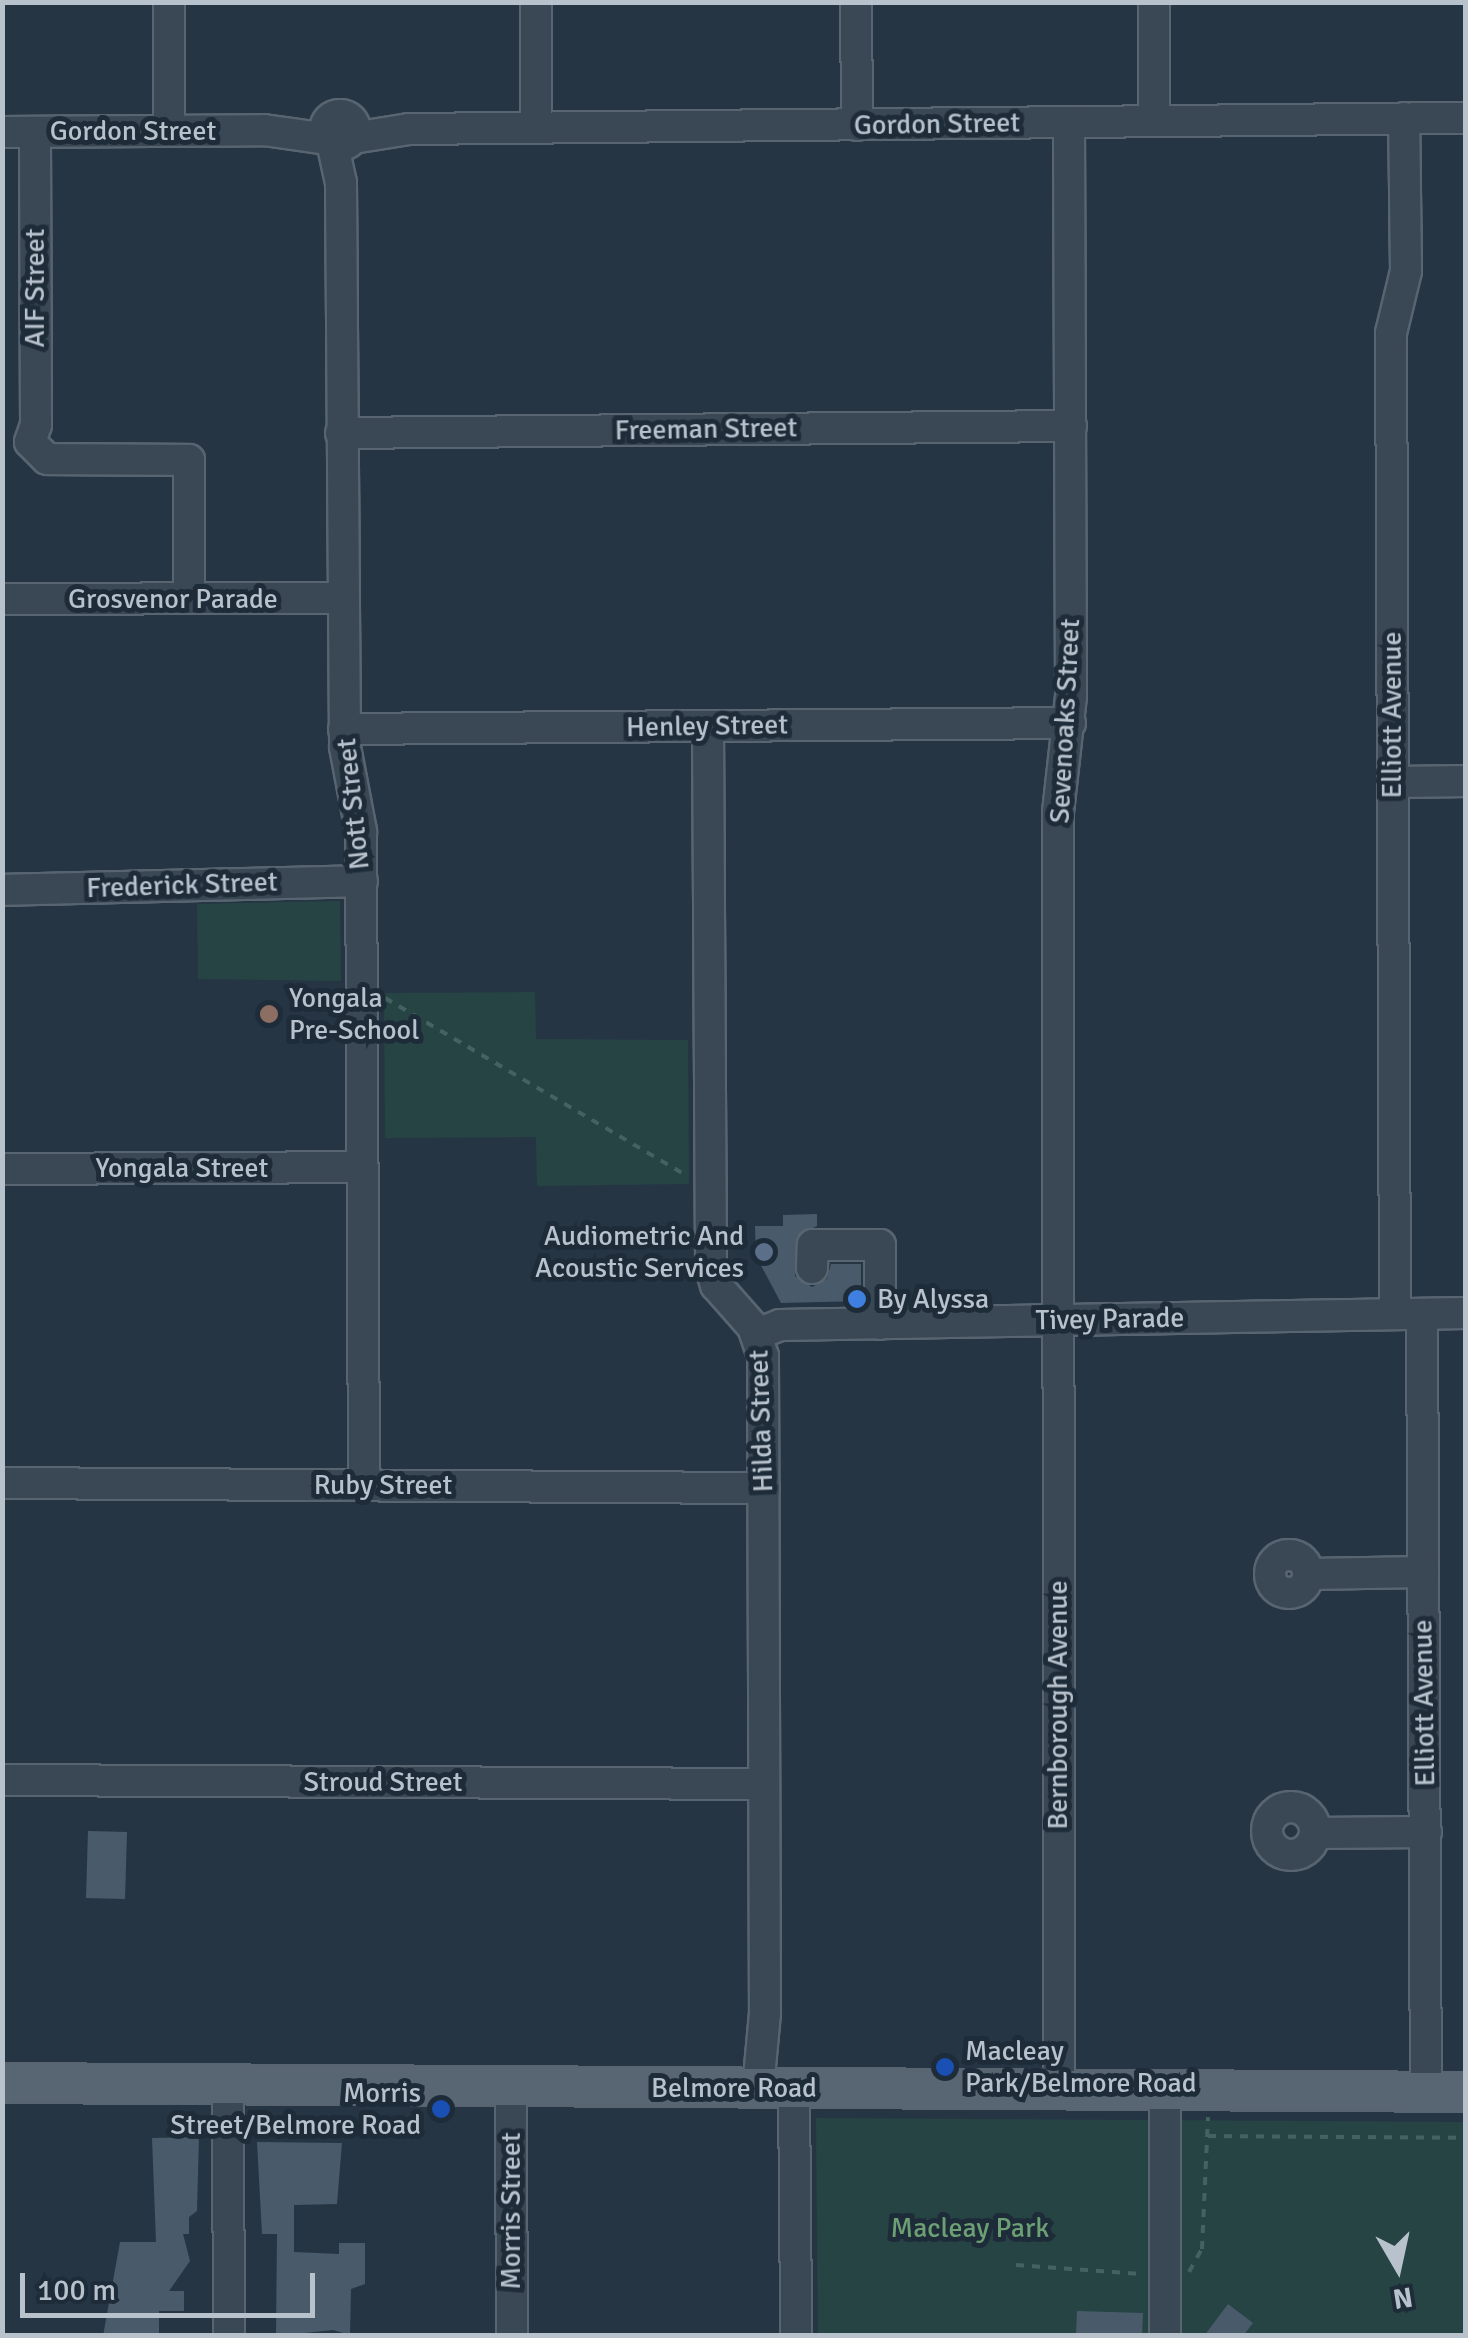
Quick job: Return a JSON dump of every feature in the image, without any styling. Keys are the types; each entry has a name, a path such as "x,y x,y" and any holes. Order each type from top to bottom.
{"main road":[{"name":"Belmore Road","path":"2,2083 1466,2092"}],"street":[{"path":"169,2 169,130"},
{"path":"536,2 536,127"},
{"path":"856,2 857,124"},
{"path":"1154,2 1154,120"},
{"name":"Elliott Avenue","path":"1404,118 1406,271 1391,333 1392,782 1408,1314 1423,1572 1426,2092"},
{"name":"Gordon Street","path":"2,132 341,133 536,127 1466,118"},
{"name":"Sevenoaks Street","path":"1058,1320 1058,812 1070,723 1068,122"},
{"name":"AIF Street","path":"16,445 36,425 35,132"},
{"name":"Nott Street","path":"341,133 344,729 360,814 362,881 364,1485"},
{"name":"Freeman Street","path":"341,433 1071,426"},
{"path":"16,445 47,459 188,460 189,598"},
{"name":"Grosvenor Parade","path":"2,599 343,598"},
{"name":"Henley Street","path":"344,729 1070,723"},
{"name":"Hilda Street","path":"708,726 711,1268 716,1286 757,1334 764,1488 766,2013 776,2088 796,2336"},
{"path":"1392,782 1466,781"},
{"name":"Frederick Street","path":"2,890 362,881"},
{"name":"Yongala Street","path":"2,1168 361,1167"},
{"path":"812,1268 812,1245 880,1245 880,1324"},
{"name":"Tivey Parade","path":"757,1334 780,1326 1466,1313"},
{"name":"Bernborough Avenue","path":"1058,1320 1059,2090"},
{"name":"Ruby Street","path":"2,1483 764,1488"},
{"path":"1309,1574 1423,1572"},
{"name":"Stroud Street","path":"2,1780 764,1784"},
{"path":"1315,1833 1426,1832"},
{"path":"228,2085 229,2336"},
{"name":"Morris Street","path":"510,2087 512,2336"},
{"path":"1165,2090 1165,2336"}],"path":[{"path":"381,995 691,1178"},
{"path":"1016,2265 1166,2274 1196,2270 1202,2249 1208,2117"},
{"path":"1208,2136 1466,2138"}],"green space":[{"path":"340,901 341,981 198,979 197,904"},
{"path":"535,992 536,1039 688,1040 689,1184 537,1186 536,1137 385,1138 384,993"},
{"name":"Macleay Park","path":"816,2118 1465,2122 1465,2335 818,2335"}],"building":[{"path":"817,1214 817,1226 797,1236 795,1276 812,1287 827,1279 831,1264 861,1264 861,1301 781,1303 756,1256 755,1226 783,1226 783,1215"},
{"path":"88,1831 127,1832 125,1899 86,1898"},
{"path":"199,2137 197,2211 189,2217 189,2234 183,2234 190,2261 169,2291 184,2291 184,2311 159,2311 159,2336 103,2336 120,2242 156,2242 152,2138"},
{"path":"257,2142 342,2143 337,2204 294,2205 294,2252 339,2254 339,2243 365,2243 365,2284 351,2289 350,2335 333,2330 276,2336 277,2234 262,2234"},
{"path":"1228,2304 1253,2323 1243,2336 1204,2336"},
{"path":"1077,2311 1143,2313 1142,2336 1076,2336"}],"place":[{"name":"Yongala Pre-School","path":"269,1014"},
{"name":"Audiometric And Acoustic Services","path":"764,1252"},
{"name":"By Alyssa","path":"857,1299"},
{"name":"Macleay Park/Belmore Road","path":"945,2067"},
{"name":"Morris Street/Belmore Road","path":"441,2109"}]}
